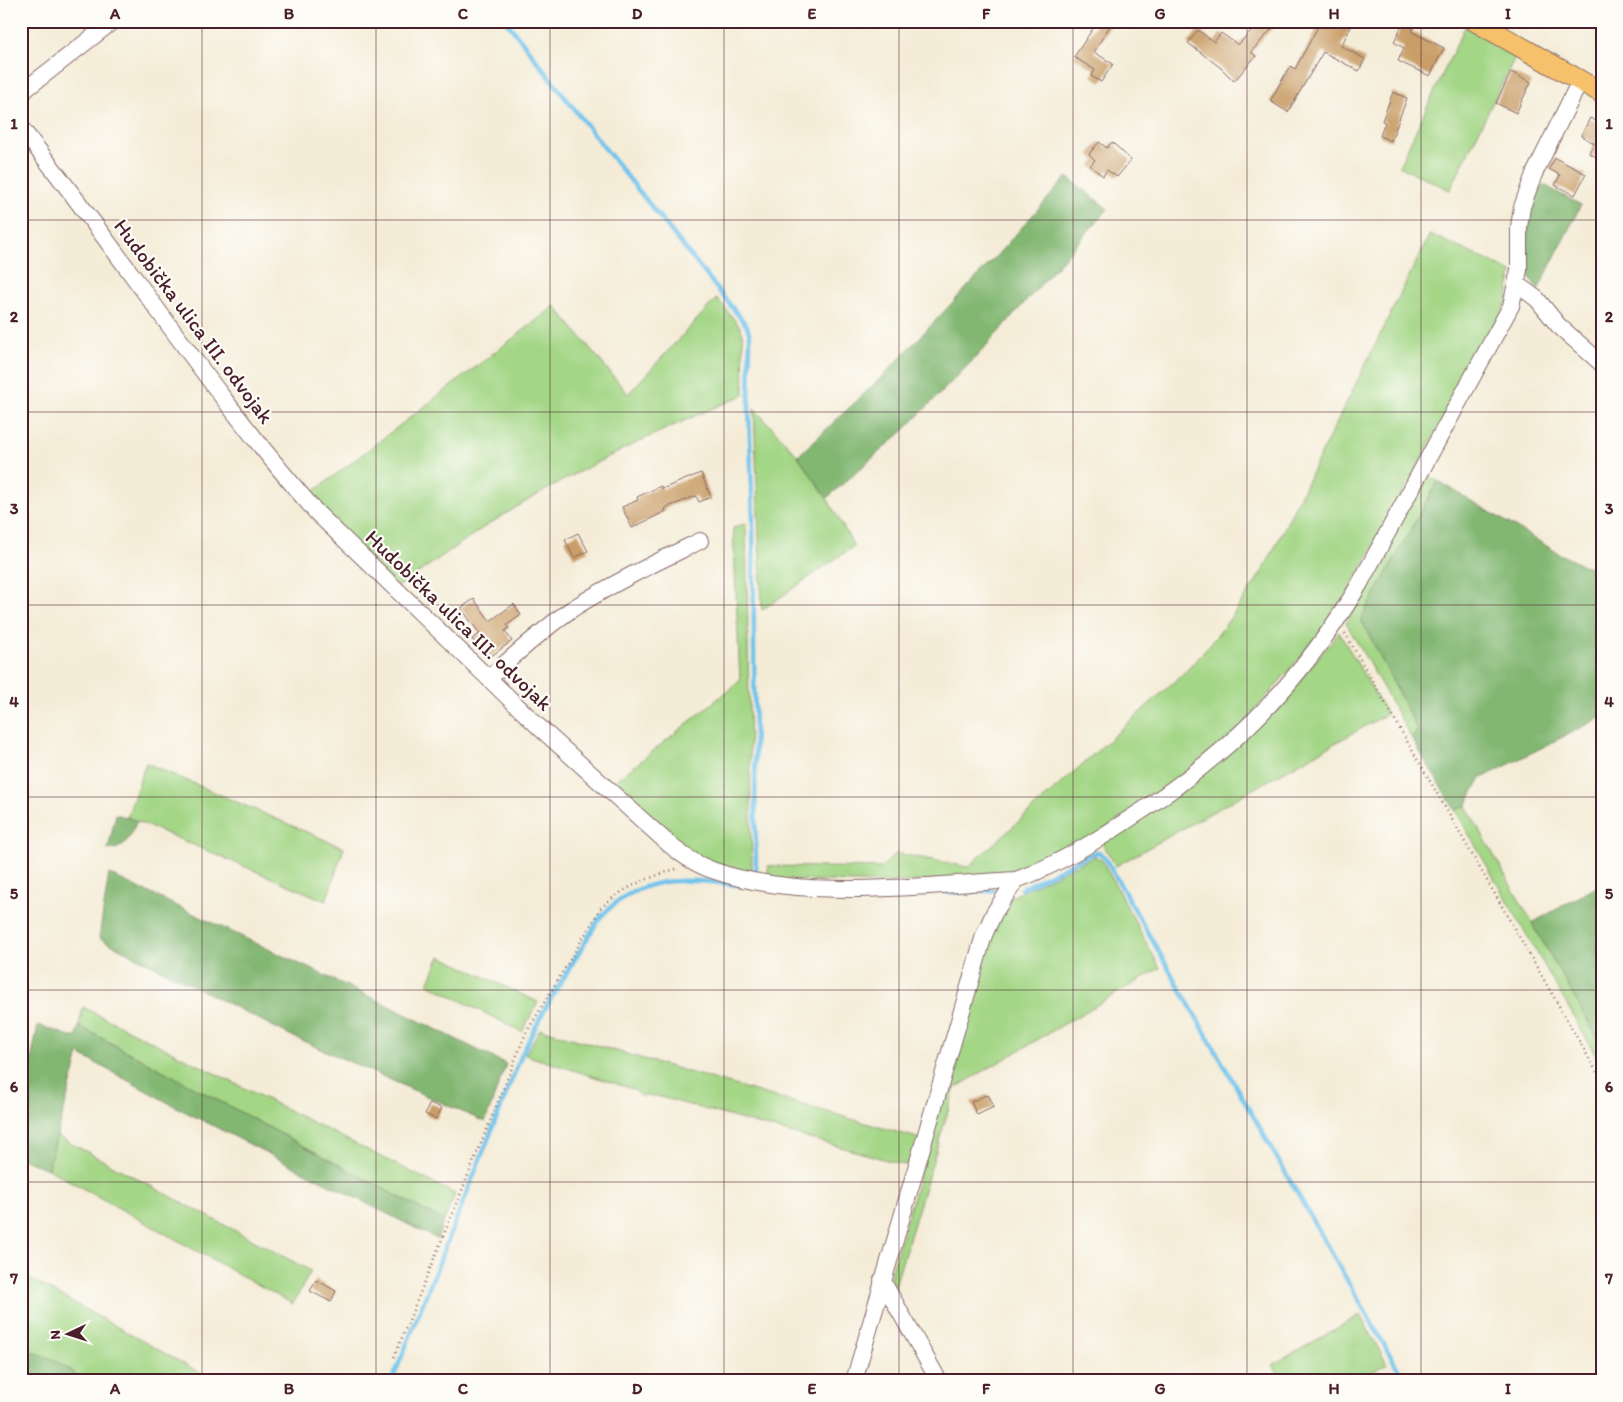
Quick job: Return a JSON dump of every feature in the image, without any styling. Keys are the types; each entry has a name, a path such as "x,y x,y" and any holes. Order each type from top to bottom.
{"main road":[{"path":"1475,21 1602,93"}],"street":[{"path":"23,92 114,21"},
{"path":"854,1381 984,935 994,913 1016,880 1032,874 1102,837 1167,796 1228,748 1292,682 1338,621 1511,306 1518,285 1519,228 1522,208 1534,174 1580,82"},
{"name":"Hudobička ulica III. odvojak","path":"21,128 286,478 340,536 490,677 539,726 680,854 711,870 804,887 879,887 1016,880"},
{"path":"1518,285 1537,299 1558,325 1602,364"},
{"path":"490,677 537,636 572,610 646,568 700,541"},
{"path":"882,1280 939,1381"}],"path":[{"path":"1338,621 1602,1081"},
{"path":"394,1357 526,1033 589,924 613,896 632,885 697,863"}],"green space":[{"path":"1465,27 1516,55 1450,190 1399,166"},
{"path":"1067,177 1108,209 978,355 904,430 827,498 798,456 884,375 990,263"},
{"path":"1537,181 1581,205 1538,290 1528,274 1526,266 1529,208"},
{"path":"1430,234 1512,272 1507,302 1334,618 1225,745 1098,834 1015,875 884,883 768,879 768,866 881,868 896,853 968,867 1186,671 1228,621 1265,567"},
{"path":"717,298 741,328 743,339 744,395 676,424 546,490 483,528 398,587 308,496 555,306 628,394"},
{"path":"754,408 798,456 827,498 854,546 762,610"},
{"path":"1427,474 1438,481 1361,619 1418,731 1411,737 1346,623"},
{"path":"1438,481 1560,554 1582,565 1602,569 1602,717 1480,779 1466,806 1455,810 1411,737 1418,731 1361,619"},
{"path":"746,523 752,876 697,859 612,784 740,681 733,528"},
{"path":"1339,632 1387,714 1116,866 1102,843 1310,668"},
{"path":"146,763 344,848 326,901 127,817"},
{"path":"1466,806 1602,1046 1602,1066 1455,810"},
{"path":"116,814 137,821 124,844 114,849 108,849"},
{"path":"1095,856 1102,860 1160,968 955,1088 894,1289 889,1280 989,935 1011,897"},
{"path":"109,874 387,1005 506,1064 485,1122 294,1037 99,938"},
{"path":"1602,884 1602,1046 1532,923"},
{"path":"440,956 538,1002 522,1032 428,984"},
{"path":"83,1007 455,1194 444,1221 79,1026"},
{"path":"38,1025 76,1038 79,1026 444,1221 437,1239 178,1108 79,1054 48,1169 21,1159 21,1112"},
{"path":"540,1029 921,1139 912,1167 657,1096 640,1096 633,1089 525,1055"},
{"path":"57,1136 311,1271 293,1304 48,1169"},
{"path":"23,1275 215,1381 82,1381 71,1370 21,1349"},
{"path":"1360,1315 1387,1364 1355,1381 1281,1381 1273,1365"},
{"path":"21,1349 54,1360 82,1381 21,1381"}],"building":[{"path":"1098,21 1113,21 1094,52 1113,64 1101,82 1091,76 1095,70 1074,57"},
{"path":"1260,21 1279,21 1251,52 1256,56 1234,81 1221,68 1188,43 1198,30 1214,42 1221,33 1238,45"},
{"path":"1321,21 1354,21 1341,46 1365,59 1359,71 1323,52 1288,112 1270,101 1290,66 1295,69"},
{"path":"1403,23 1414,28 1412,32 1444,48 1430,76 1398,61 1404,48 1394,42"},
{"path":"1511,72 1531,82 1516,113 1496,103"},
{"path":"1393,92 1407,98 1391,141 1380,136 1385,122 1382,121"},
{"path":"1590,118 1602,124 1602,160 1589,153 1594,143 1581,136"},
{"path":"1099,142 1107,148 1112,142 1131,160 1117,177 1107,170 1103,176 1090,166 1095,160 1089,154"},
{"path":"1555,158 1586,174 1575,195 1555,185 1560,175 1549,169"},
{"path":"701,473 711,497 699,502 696,496 665,508 666,511 632,528 622,507 638,500 637,497 661,486 662,489"},
{"path":"578,533 588,551 574,558 565,540"},
{"path":"474,599 490,621 514,604 521,615 507,625 509,628 505,631 512,641 487,659 472,639 480,634 461,608"},
{"path":"986,1095 989,1096 994,1107 977,1115 971,1102"},
{"path":"430,1103 442,1108 436,1119 425,1114"},
{"path":"316,1280 336,1291 331,1302 310,1291"}],"waterway":[{"path":"506,21 747,326 750,336 749,411 753,521 756,876"},
{"path":"1021,889 1091,854 1099,852 1105,858 1405,1381"},
{"path":"392,1381 522,1054 543,1012 599,919 629,894 662,882 698,881 736,885"},
{"path":"946,893 1001,890"}]}
